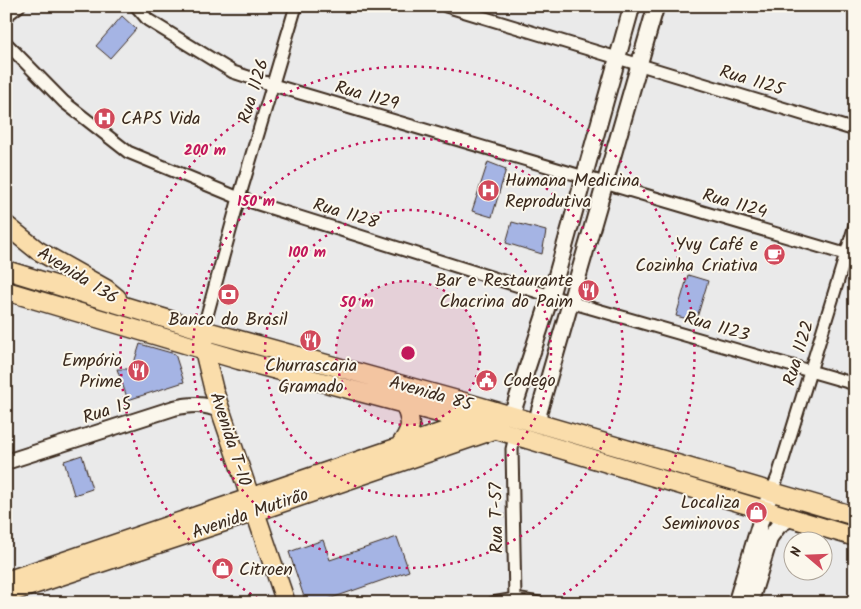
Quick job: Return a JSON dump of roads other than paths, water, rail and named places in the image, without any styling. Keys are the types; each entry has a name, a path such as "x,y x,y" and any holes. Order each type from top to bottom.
{"main road":[{"path":"506,414 514,408 551,296 632,6"},
{"path":"539,424 539,412 656,6"},
{"name":"Avenida 136","path":"6,225 37,250 106,290 127,306"},
{"name":"Avenida 85","path":"6,270 203,330 506,414 855,516"},
{"name":"Avenida 85","path":"6,291 239,360 404,403 855,537"},
{"name":"Avenida T-10","path":"203,330 204,350 214,391 286,603"},
{"path":"214,391 221,369 231,362 239,360"},
{"path":"399,447 410,432 411,423 404,403"},
{"path":"470,423 483,419 715,486 730,479"},
{"name":"Avenida Mutirão","path":"6,595 253,505 399,447 470,423"},
{"name":"Avenida Mutirão","path":"6,581 494,430"},
{"path":"736,603 764,510 772,491 792,517 779,525 770,537 750,603"},
{"path":"6,595 8,603"}],"street":[{"path":"6,16 19,6"},
{"name":"Rua 1129","path":"136,6 148,20 233,72 605,184"},
{"name":"Rua 1126","path":"203,330 238,198 296,6"},
{"name":"Rua 1125","path":"446,6 855,130"},
{"name":"Rua 1128","path":"6,43 64,102 128,152 238,198 570,302"},
{"name":"Rua 1124","path":"605,184 850,256"},
{"name":"Rua 1122","path":"772,491 810,371 850,256 855,224"},
{"name":"Rua 1123","path":"570,302 855,384"},
{"name":"Rua 15","path":"6,462 174,408 192,404 208,405 221,411"},
{"name":"Rua T-57","path":"515,437 512,449 515,599"},
{"path":"493,603 515,599 539,603"}],"place":[{"name":"CAPS Vida","path":"105,118"},
{"name":"Humana Medicina Reprodutiva","path":"489,190"},
{"name":"Yvy Café e Cozinha Criativa","path":"774,254"},
{"name":"Bar e Restaurante Chacrina do Paim","path":"589,290"},
{"name":"Banco do Brasil","path":"228,294"},
{"name":"Churrascaria Gramado","path":"311,340"},
{"name":"Empório Prime","path":"138,370"},
{"name":"Codego","path":"487,380"},
{"name":"Localiza Seminovos","path":"756,512"},
{"name":"Citroen","path":"223,569"}]}
